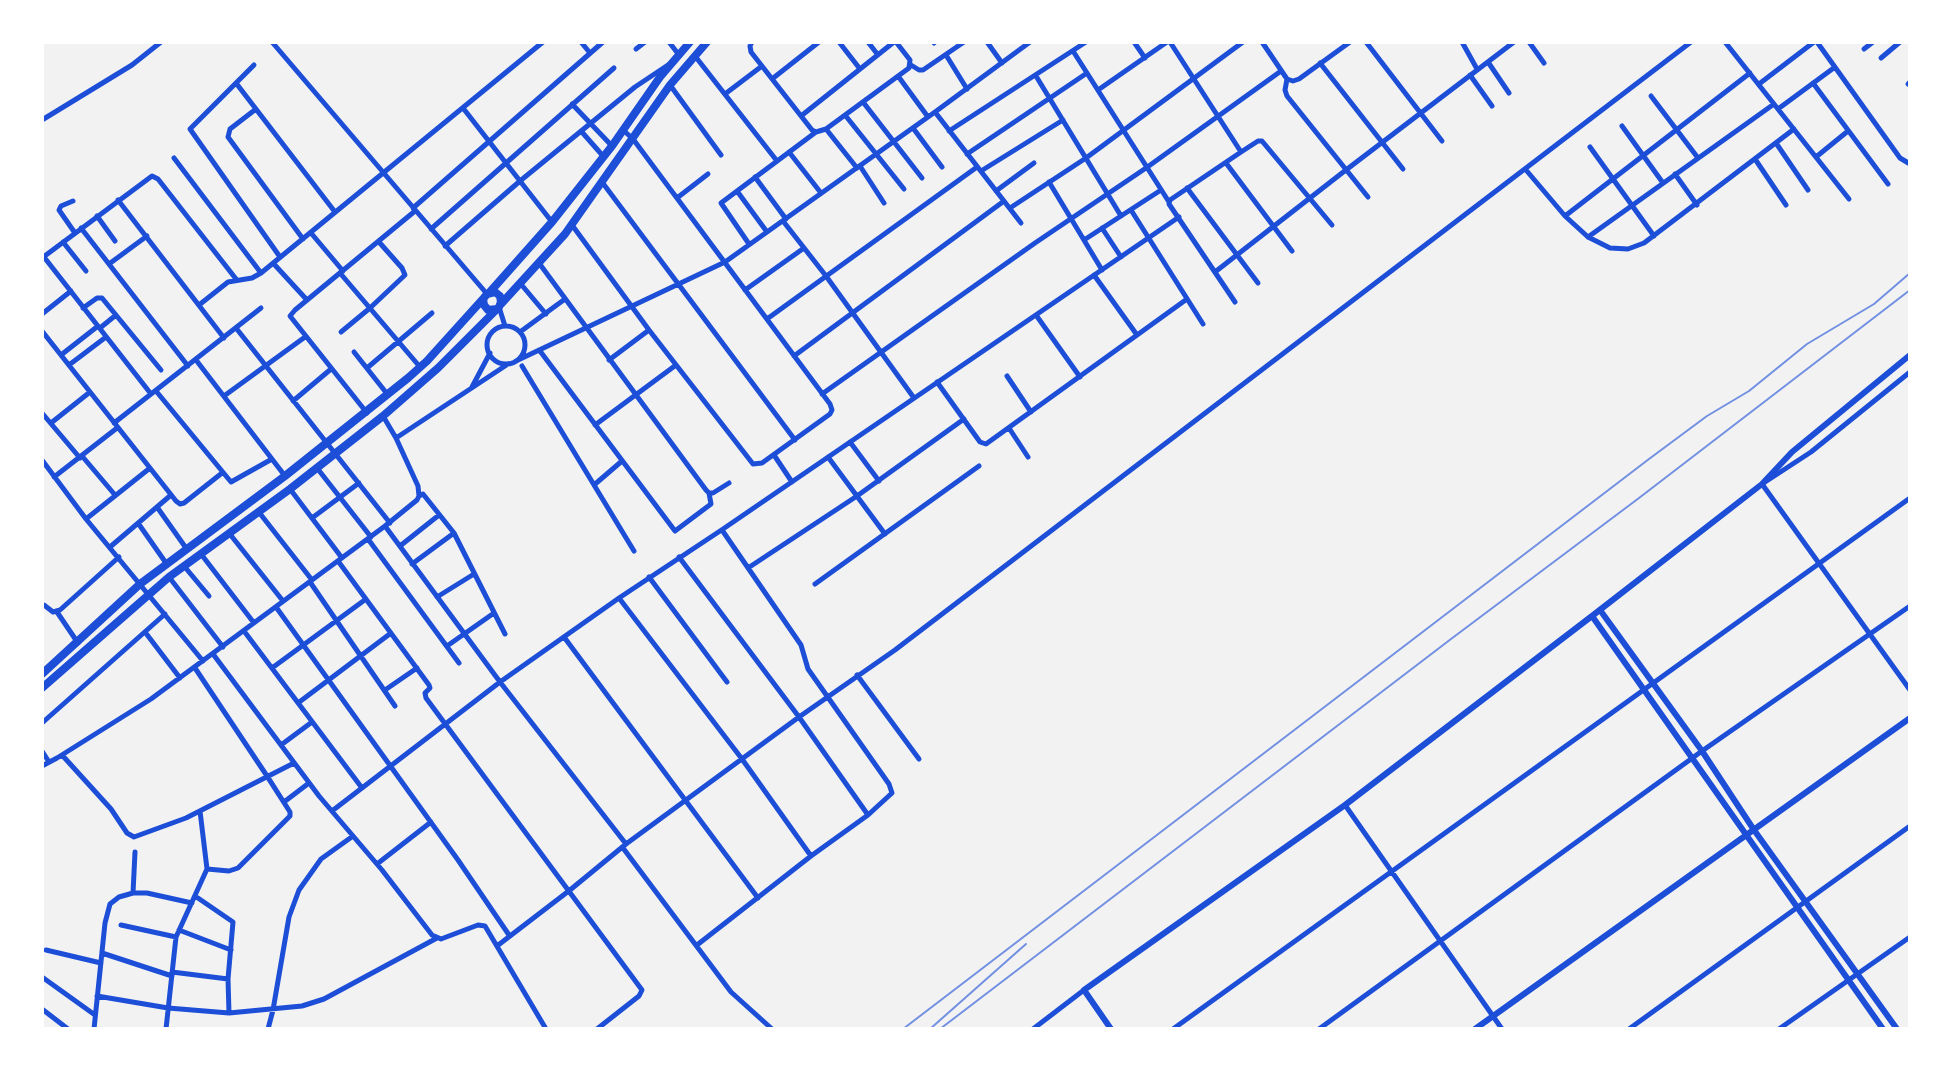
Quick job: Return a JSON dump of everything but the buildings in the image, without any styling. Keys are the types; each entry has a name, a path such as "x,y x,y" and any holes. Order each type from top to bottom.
{"main road":[{"path":"42,674 140,584 327,444 420,367 552,222 690,42"},
{"path":"42,688 149,593 317,468 383,416 438,368 499,307 572,225 670,85 707,42"},
{"path":"486,295 495,292 500,296 499,307"},
{"path":"486,295 484,305 488,310 499,307"}],"street":[{"path":"42,120 132,65 162,42"},
{"path":"272,42 486,295"},
{"path":"199,304 228,282 252,278 261,273 543,42"},
{"path":"581,42 590,53"},
{"path":"367,412 290,316 379,242 488,141 603,42"},
{"path":"636,49 645,42"},
{"path":"669,42 679,55"},
{"path":"752,42 751,52 812,130 816,132"},
{"path":"772,79 819,42"},
{"path":"839,42 860,69"},
{"path":"868,42 878,55"},
{"path":"801,116 896,42 910,60 911,65 919,70 923,70 964,42"},
{"path":"987,42 1002,63"},
{"path":"1017,42 1021,48"},
{"path":"396,438 508,364 540,351 724,262 914,128 1030,42"},
{"path":"950,131 1086,42"},
{"path":"1134,42 1144,58"},
{"path":"1098,90 1169,42 1241,152"},
{"path":"1010,208 1086,158 1243,42"},
{"path":"1264,43 1287,79 1293,81 1350,42"},
{"path":"1367,42 1442,141"},
{"path":"1462,42 1477,69"},
{"path":"1215,272 1514,42"},
{"path":"1528,42 1544,63"},
{"path":"497,946 684,801 905,642 1691,42"},
{"path":"1725,42 1848,199"},
{"path":"1759,84 1816,42 1900,158 1910,164"},
{"path":"1864,50 1873,42"},
{"path":"1881,58 1900,42"},
{"path":"1073,51 1146,168 1235,302"},
{"path":"946,55 967,89"},
{"path":"695,56 777,161"},
{"path":"1488,62 1509,93"},
{"path":"445,246 634,87 672,63"},
{"path":"1320,63 1403,169"},
{"path":"254,65 192,127 191,131 280,257"},
{"path":"749,244 722,206 723,201 816,132 826,129 911,65"},
{"path":"724,94 762,66"},
{"path":"1588,237 1698,158 1835,67"},
{"path":"431,229 614,68"},
{"path":"822,394 1281,71"},
{"path":"967,153 1087,73"},
{"path":"1565,216 1750,73"},
{"path":"1470,75 1492,106"},
{"path":"898,76 928,117"},
{"path":"1036,76 1121,216"},
{"path":"1287,79 1285,90 1287,96 1368,197"},
{"path":"236,82 335,212"},
{"path":"1813,83 1888,184"},
{"path":"670,85 721,155"},
{"path":"1651,96 1698,158"},
{"path":"863,102 922,178"},
{"path":"572,104 612,146"},
{"path":"463,108 552,222"},
{"path":"256,109 230,129 228,137 303,239"},
{"path":"935,112 1021,223"},
{"path":"845,115 904,189"},
{"path":"767,319 979,169 1063,120"},
{"path":"1622,126 1663,183"},
{"path":"914,128 942,167"},
{"path":"826,129 884,202"},
{"path":"1526,170 1565,216 1588,237 1604,246 1619,250 1636,247 1654,236 1794,129"},
{"path":"572,225 649,330 753,464 762,463 830,414 832,410 830,404 633,139 623,130"},
{"path":"1816,157 1848,130"},
{"path":"581,131 603,156"},
{"path":"1169,202 1241,152 1258,141 1262,141 1332,225"},
{"path":"1776,143 1808,190"},
{"path":"1590,147 1654,236"},
{"path":"789,152 821,193"},
{"path":"174,158 261,273"},
{"path":"1755,159 1786,205"},
{"path":"1226,163 1292,251"},
{"path":"996,191 1034,164"},
{"path":"677,198 708,174"},
{"path":"1675,174 1697,205"},
{"path":"236,279 155,176 150,177 118,200 43,257 106,337 228,480 235,482 272,459"},
{"path":"755,177 914,398"},
{"path":"1049,182 1102,270"},
{"path":"602,183 795,440"},
{"path":"1187,188 1258,283"},
{"path":"1084,240 1161,190"},
{"path":"737,191 767,232"},
{"path":"118,200 224,338"},
{"path":"73,201 61,206 59,210 75,233"},
{"path":"794,356 1004,201"},
{"path":"1131,210 1203,324"},
{"path":"97,216 115,241"},
{"path":"332,811 500,682 619,598 1179,217"},
{"path":"81,228 188,366"},
{"path":"1102,228 1121,257"},
{"path":"310,232 420,367"},
{"path":"109,264 147,236"},
{"path":"63,242 86,271"},
{"path":"341,332 405,275 379,242"},
{"path":"746,290 804,248"},
{"path":"273,263 307,300"},
{"path":"539,263 709,493 711,504 675,531 540,351"},
{"path":"1094,275 1137,335"},
{"path":"520,283 546,314"},
{"path":"42,314 70,291"},
{"path":"83,308 100,297 161,370"},
{"path":"520,332 565,299"},
{"path":"937,382 982,444 990,442 1187,299"},
{"path":"499,307 505,326"},
{"path":"54,477 81,457 154,392 261,308"},
{"path":"367,368 432,313"},
{"path":"61,355 116,315"},
{"path":"1036,315 1080,377"},
{"path":"508,364 500,363 493,358 488,342 491,334 505,326 513,327 524,339 525,348 522,356 516,361"},
{"path":"236,328 359,483 412,564 731,992 772,1029"},
{"path":"609,360 649,330"},
{"path":"42,331 180,504 222,473"},
{"path":"69,365 106,337"},
{"path":"224,396 305,337"},
{"path":"354,352 388,395"},
{"path":"471,388 490,353"},
{"path":"1762,484 1804,441 1910,355"},
{"path":"196,360 285,476"},
{"path":"595,426 676,365"},
{"path":"522,366 634,551"},
{"path":"293,401 331,369"},
{"path":"1033,1029 1084,990 1345,805 1762,484 1811,452 1910,372"},
{"path":"1007,376 1031,412"},
{"path":"51,423 90,392"},
{"path":"42,413 115,495"},
{"path":"383,416 418,486 419,496"},
{"path":"748,568 879,481 964,418"},
{"path":"1009,428 1028,457"},
{"path":"850,442 879,481"},
{"path":"774,455 792,482"},
{"path":"828,457 885,534"},
{"path":"42,460 86,519 203,661"},
{"path":"594,485 622,461"},
{"path":"815,584 979,466"},
{"path":"86,519 150,468"},
{"path":"317,468 459,663"},
{"path":"312,518 359,483"},
{"path":"709,493 729,483"},
{"path":"1762,484 1910,690"},
{"path":"290,489 430,687 425,693 426,698 642,990 639,996 601,1028"},
{"path":"42,766 195,668 369,538 423,494 454,533 505,634"},
{"path":"110,547 171,495"},
{"path":"1173,1029 1910,498"},
{"path":"157,507 186,548"},
{"path":"258,512 311,581 395,705"},
{"path":"400,546 439,514"},
{"path":"138,524 166,564"},
{"path":"697,945 868,816 890,796 891,787 808,669 801,645 722,530"},
{"path":"229,533 283,602"},
{"path":"412,564 454,533"},
{"path":"201,554 254,623"},
{"path":"57,612 118,557"},
{"path":"679,557 799,717 868,816"},
{"path":"184,566 209,596"},
{"path":"437,597 474,574"},
{"path":"170,577 223,646"},
{"path":"649,577 727,682"},
{"path":"619,598 812,856"},
{"path":"272,668 366,599"},
{"path":"42,606 57,612 78,643"},
{"path":"1319,1029 1702,751 1910,606"},
{"path":"276,607 431,822 509,935"},
{"path":"1600,610 1897,1029"},
{"path":"447,646 494,613"},
{"path":"42,723 165,614"},
{"path":"1593,616 1883,1029"},
{"path":"244,631 362,788"},
{"path":"145,632 180,678"},
{"path":"298,703 391,633"},
{"path":"564,637 758,898"},
{"path":"213,654 309,783 437,938"},
{"path":"195,668 290,812 288,820 238,868 229,872 207,869"},
{"path":"385,690 417,668"},
{"path":"857,675 919,759"},
{"path":"1474,1029 1910,718"},
{"path":"281,745 312,722"},
{"path":"42,751 49,762"},
{"path":"62,755 111,809 130,836 139,837 200,811 294,763"},
{"path":"284,802 309,783"},
{"path":"1345,805 1502,1029"},
{"path":"166,1029 176,937 207,869 200,811"},
{"path":"377,864 431,822"},
{"path":"1629,1029 1910,826"},
{"path":"268,1029 289,917 299,890 321,859 353,836"},
{"path":"133,893 135,852"},
{"path":"93,1029 107,911 110,904 119,897 133,893 157,894 192,903"},
{"path":"195,896 232,920 228,979 229,1013"},
{"path":"121,925 176,937"},
{"path":"97,996 168,1008 229,1013 302,1006 324,999 437,938 482,925 487,928 546,1029"},
{"path":"179,930 231,950"},
{"path":"1779,1029 1910,937"},
{"path":"46,950 100,963"},
{"path":"102,953 172,974 228,979"},
{"path":"42,976 95,1015"},
{"path":"1084,990 1111,1029"},
{"path":"42,1009 68,1029"}],"railway":[{"path":"903,1029 1649,459 1707,416 1749,391 1807,344 1874,304 1910,273"},
{"path":"940,1029 1910,290"},
{"path":"930,1029 1026,944"}]}
